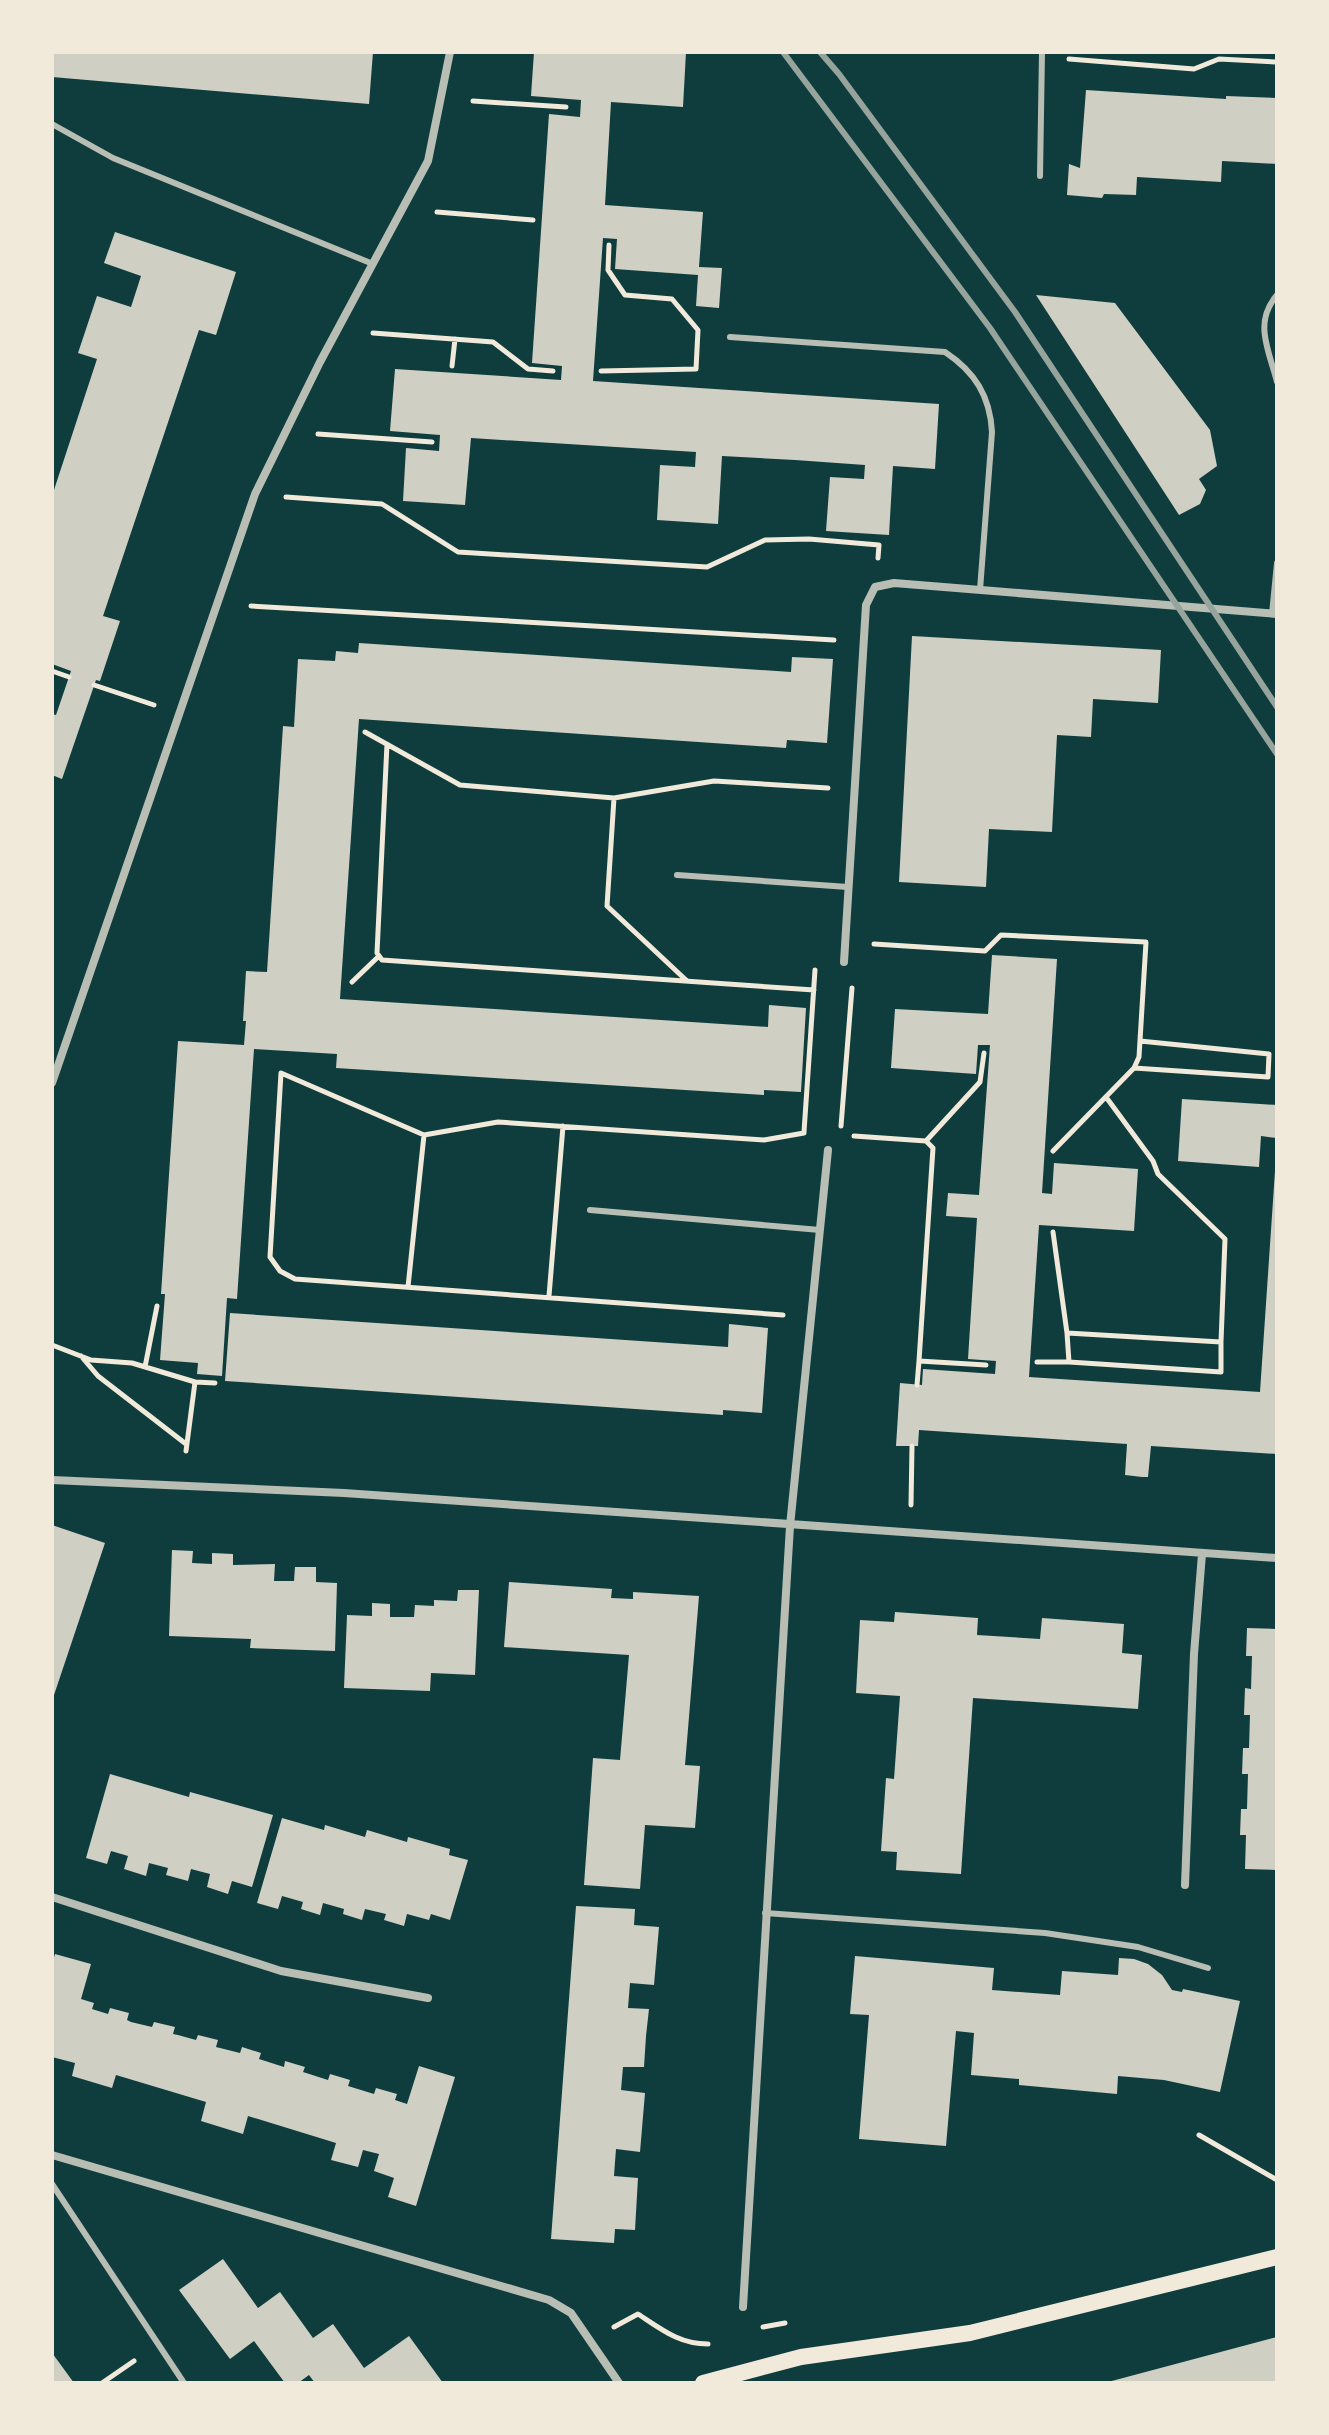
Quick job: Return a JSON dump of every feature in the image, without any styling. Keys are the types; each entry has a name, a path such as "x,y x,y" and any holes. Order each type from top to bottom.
{"main road":[{"path":"703,2383 801,2357 996,2328 1277,2257"}],"street":[{"path":"52,1083 255,494 320,362 428,161 450,52"},
{"path":"844,962 866,605 875,587 894,583 1275,614"},
{"path":"743,2307 790,1526 828,1150"},
{"path":"52,1480 344,1493 1277,1558"},
{"path":"1185,1885 1194,1654 1202,1554"},
{"path":"52,1897 281,1971 428,1998"},
{"path":"52,2155 549,2300 571,2313 619,2383"}],"lane":[{"path":"1040,176 1042,54"},
{"path":"52,124 113,158 373,264"},
{"path":"1277,295 1262,323 1277,382"},
{"path":"730,337 945,352 961,362 980,385 991,412 980,590"},
{"path":"1275,614 1277,563"},
{"path":"677,875 848,887"},
{"path":"590,1210 820,1230"},
{"path":"765,1913 1045,1933 1138,1947 1208,1968"},
{"path":"52,2184 184,2383"}],"path":[{"path":"1042,54 1194,69 1219,59 1277,62"},
{"path":"473,101 566,107"},
{"path":"437,212 533,220"},
{"path":"601,371 696,369 698,330 672,299 625,295 608,270 609,245"},
{"path":"373,333 493,342 528,369 553,371"},
{"path":"452,366 455,339"},
{"path":"317,434 432,442"},
{"path":"286,497 382,504 458,552 707,567 765,540 809,539 879,545 875,587"},
{"path":"251,606 863,642"},
{"path":"52,671 69,677"},
{"path":"94,685 179,713"},
{"path":"365,732 460,785 614,798 714,781 855,789"},
{"path":"387,744 377,953 382,960 814,990"},
{"path":"614,798 607,906 688,982"},
{"path":"845,942 985,951 1001,935 1146,942 1139,1057 1134,1068 1053,1151"},
{"path":"352,982 379,956"},
{"path":"812,1317 295,1279 280,1271 270,1257 281,1073 424,1135 498,1122 764,1140 804,1133 815,970"},
{"path":"852,987 841,1135 926,1141 933,1148 917,1385"},
{"path":"1134,1068 1268,1077 1269,1054 1140,1041"},
{"path":"926,1141 980,1082 984,1053"},
{"path":"1037,1362 1221,1372 1225,1239 1158,1174 1153,1161 1106,1097"},
{"path":"549,1296 563,1126"},
{"path":"408,1287 424,1135"},
{"path":"1053,1232 1069,1362"},
{"path":"145,1367 157,1306"},
{"path":"1067,1333 1221,1342"},
{"path":"52,1345 91,1360 132,1363 195,1382 215,1383"},
{"path":"80,1356 98,1376 186,1448 195,1382"},
{"path":"919,1361 986,1365"},
{"path":"910,1534 912,1446"},
{"path":"1199,2135 1277,2180"},
{"path":"629,2318 638,2314 672,2337 696,2344 711,2344"},
{"path":"756,2329 797,2323"},
{"path":"102,2383 158,2344"}],"building":[{"path":"52,52 373,52 369,104 52,77"},
{"path":"534,52 686,52 683,107 611,102 605,205 703,212 699,267 722,268 719,308 696,306 698,275 615,269 617,239 603,238 593,381 939,404 935,469 893,466 889,535 826,531 830,477 864,479 865,465 795,460 722,456 718,524 657,520 660,465 695,467 696,452 471,438 465,505 403,501 406,448 439,451 440,435 390,431 395,369 561,380 562,366 532,363 549,114 580,117 581,100 531,96"},
{"path":"1086,90 1226,99 1226,96 1277,98 1277,164 1222,161 1221,182 1137,177 1136,195 1104,194 1102,198 1067,195 1069,164 1080,168"},
{"path":"115,232 236,272 216,335 199,330 103,616 120,621 62,779 52,775 52,714 56,715 71,671 52,664 52,496 97,359 78,353 97,296 131,307 141,276 104,263"},
{"path":"1036,295 1115,303 1210,430 1217,466 1199,479 1206,490 1200,504 1179,515"},
{"path":"912,636 1161,650 1158,703 1093,699 1091,737 1057,735 1052,832 989,829 986,887 899,882"},
{"path":"359,643 791,672 792,657 833,659 827,743 787,740 786,748 359,719 340,999 768,1027 769,1005 806,1008 801,1092 764,1090 764,1095 336,1068 337,1054 254,1049 237,1299 227,1298 222,1376 197,1374 198,1363 160,1360 165,1294 161,1294 178,1041 244,1045 246,971 267,972 283,726 294,727 298,659 335,661 336,651 358,653"},
{"path":"992,955 1057,959 1042,1193 1052,1194 1054,1163 1138,1169 1134,1231 1039,1225 1029,1377 1260,1392 1277,1171 1277,1454 1151,1446 1148,1477 1142,1477 1125,1475 1127,1444 919,1430 918,1446 896,1446 900,1383 922,1385 923,1369 995,1374 996,1361 968,1359 977,1218 946,1216 948,1193 979,1195 990,1045 978,1045 976,1074 891,1068 895,1009 988,1014"},
{"path":"1182,1099 1277,1105 1277,1138 1261,1136 1259,1167 1178,1161"},
{"path":"230,1313 728,1347 729,1324 768,1328 762,1413 723,1410 723,1415 225,1381"},
{"path":"52,1525 105,1543 53,1698 52,1698"},
{"path":"172,1550 193,1551 192,1563 212,1564 212,1553 233,1554 233,1565 275,1564 274,1581 294,1581 295,1567 316,1567 316,1582 337,1583 335,1651 250,1648 251,1639 169,1636"},
{"path":"509,1582 612,1589 611,1598 633,1599 633,1592 699,1596 685,1765 700,1766 695,1828 645,1825 640,1889 584,1885 593,1758 620,1760 629,1655 504,1647"},
{"path":"458,1590 479,1590 475,1675 431,1673 430,1691 344,1688 347,1615 372,1616 372,1603 390,1604 390,1617 414,1617 415,1605 434,1606 434,1600 457,1601"},
{"path":"895,1612 978,1618 977,1635 1040,1639 1042,1618 1124,1624 1122,1653 1142,1655 1138,1709 973,1698 961,1874 896,1870 897,1852 881,1851 886,1778 894,1779 900,1696 856,1693 860,1620 894,1622"},
{"path":"1247,1628 1277,1629 1277,1870 1245,1869 1246,1835 1240,1835 1241,1809 1247,1809 1248,1774 1242,1774 1243,1748 1249,1748 1250,1715 1244,1715 1245,1688 1251,1689 1252,1656 1246,1656"},
{"path":"110,1774 189,1797 190,1792 273,1815 252,1887 232,1881 228,1894 207,1887 210,1874 191,1869 188,1881 166,1875 168,1868 149,1863 146,1876 124,1869 128,1856 111,1851 107,1864 86,1858"},
{"path":"282,1818 324,1830 325,1825 365,1837 367,1830 407,1842 408,1837 450,1849 449,1855 468,1860 450,1920 431,1914 429,1920 407,1914 404,1926 384,1920 386,1914 365,1909 362,1920 343,1914 344,1909 323,1903 320,1915 301,1909 303,1902 282,1896 278,1909 257,1903"},
{"path":"576,1906 635,1909 634,1925 659,1927 654,1985 630,1983 628,2008 649,2009 644,2067 623,2067 621,2090 645,2093 640,2152 616,2149 615,2162 614,2176 638,2178 635,2230 615,2229 614,2243 551,2239"},
{"path":"55,1954 91,1964 81,1999 94,2003 92,2009 108,2014 110,2008 129,2013 127,2020 131,2022 152,2027 154,2022 175,2027 173,2034 196,2040 198,2035 218,2040 216,2047 240,2053 242,2047 261,2053 259,2059 284,2067 285,2061 305,2067 303,2072 328,2080 330,2074 350,2080 348,2086 374,2094 376,2088 397,2094 395,2100 407,2104 419,2066 455,2077 416,2206 388,2197 394,2178 374,2171 379,2154 363,2150 358,2167 331,2160 336,2143 248,2116 243,2134 201,2121 206,2102 116,2075 112,2088 72,2076 75,2063 52,2057 52,1964"},
{"path":"855,1956 994,1968 992,1990 1060,1995 1062,1971 1118,1975 1119,1958 1148,1964 1162,1975 1172,1990 1182,1992 1183,1989 1240,2001 1220,2092 1164,2080 1118,2076 1117,2094 1019,2085 1019,2079 971,2075 974,2033 956,2031 946,2146 859,2139 869,2015 850,2014"},
{"path":"223,2259 258,2308 280,2292 313,2338 333,2324 364,2368 409,2336 443,2383 315,2383 309,2375 298,2383 285,2383 254,2341 230,2359 179,2290"},
{"path":"1277,2337 1277,2383 1108,2383 1108,2382"},
{"path":"52,2353 58,2361 74,2383 52,2383"}],"railway":[{"path":"783,52 990,328 1277,754"},
{"path":"820,52 1015,312 1277,707"}]}
